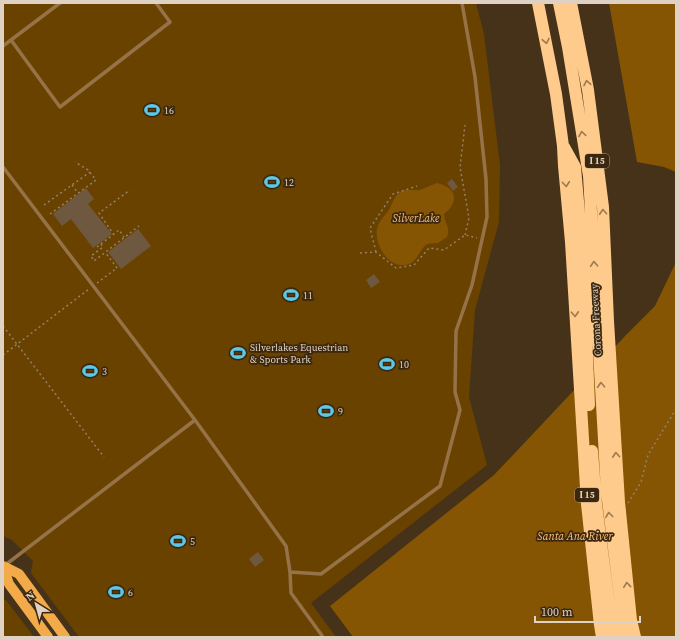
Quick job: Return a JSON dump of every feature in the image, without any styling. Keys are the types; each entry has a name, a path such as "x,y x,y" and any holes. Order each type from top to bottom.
{"highway":[{"name":"Corona Freeway","path":"538,3 556,94 563,146 582,349 587,504 602,637"},
{"path":"558,3 568,47 589,176 606,492 625,637"},
{"name":"Corona Freeway","path":"571,3 588,90 603,207 619,502 631,620 635,637"},
{"path":"582,349 589,408 596,504 613,637"}],"main road":[{"path":"3,566 9,584 48,637"},
{"path":"3,566 20,574 65,637"}],"lane":[{"path":"3,46 60,3"},
{"path":"11,40 60,107 170,22 156,3"},
{"path":"290,572 321,574 440,486 460,410 456,392 456,331 472,285 487,217 486,179 475,77 462,3"},
{"path":"3,167 195,420 286,546 290,572 291,593 323,637"},
{"path":"3,566 195,420"}],"path":[{"path":"417,186 393,194 370,228 376,252 396,268 414,265 429,248 444,250 465,235 469,218 460,167 465,125"},
{"path":"50,214 96,180 90,172 75,162"},
{"path":"44,205 90,172"},
{"path":"72,185 78,193"},
{"path":"114,235 99,213 130,190"},
{"path":"101,244 102,247 91,256 94,261 139,226"},
{"path":"97,247 119,230 124,237"},
{"path":"465,235 482,239"},
{"path":"3,355 117,268 105,252"},
{"path":"360,253 376,252"},
{"path":"3,326 104,457"},
{"path":"627,505 641,482 648,456 676,409"}],"shaded area":[{"name":"Silverlakes Equestrian & Sports Park","path":"3,3 476,3 484,34 500,165 499,222 475,310 469,397 487,465 311,603 336,637 79,637 31,573 33,561 12,540 5,537 3,534"},
{"path":"3,599 6,600 34,637 3,637"}],"water":[{"path":"609,3 676,3 676,172 664,167 637,162"},
{"name":"SilverLake","path":"437,183 446,186 454,194 451,207 444,214 448,228 447,237 438,243 427,244 411,263 404,265 391,261 385,256 378,243 377,229 379,223 400,192 406,190 420,190"},
{"name":"Santa Ana River","path":"676,262 676,637 353,637 330,606 494,475 655,306"}],"building":[{"path":"452,179 458,187 453,191 447,183"},
{"path":"86,188 94,199 88,204 112,234 93,248 71,219 62,226 53,214"},
{"path":"138,229 151,246 121,269 108,252"},
{"path":"374,274 380,282 371,288 366,280"},
{"path":"258,552 264,560 255,567 249,559"}],"place":[{"name":"16","path":"152,110"},
{"name":"12","path":"272,182"},
{"name":"11","path":"291,295"},
{"name":"Silverlakes Equestrian & Sports Park","path":"238,353"},
{"name":"10","path":"387,364"},
{"name":"3","path":"90,371"},
{"name":"9","path":"326,411"},
{"name":"5","path":"178,541"},
{"name":"6","path":"116,592"}]}
